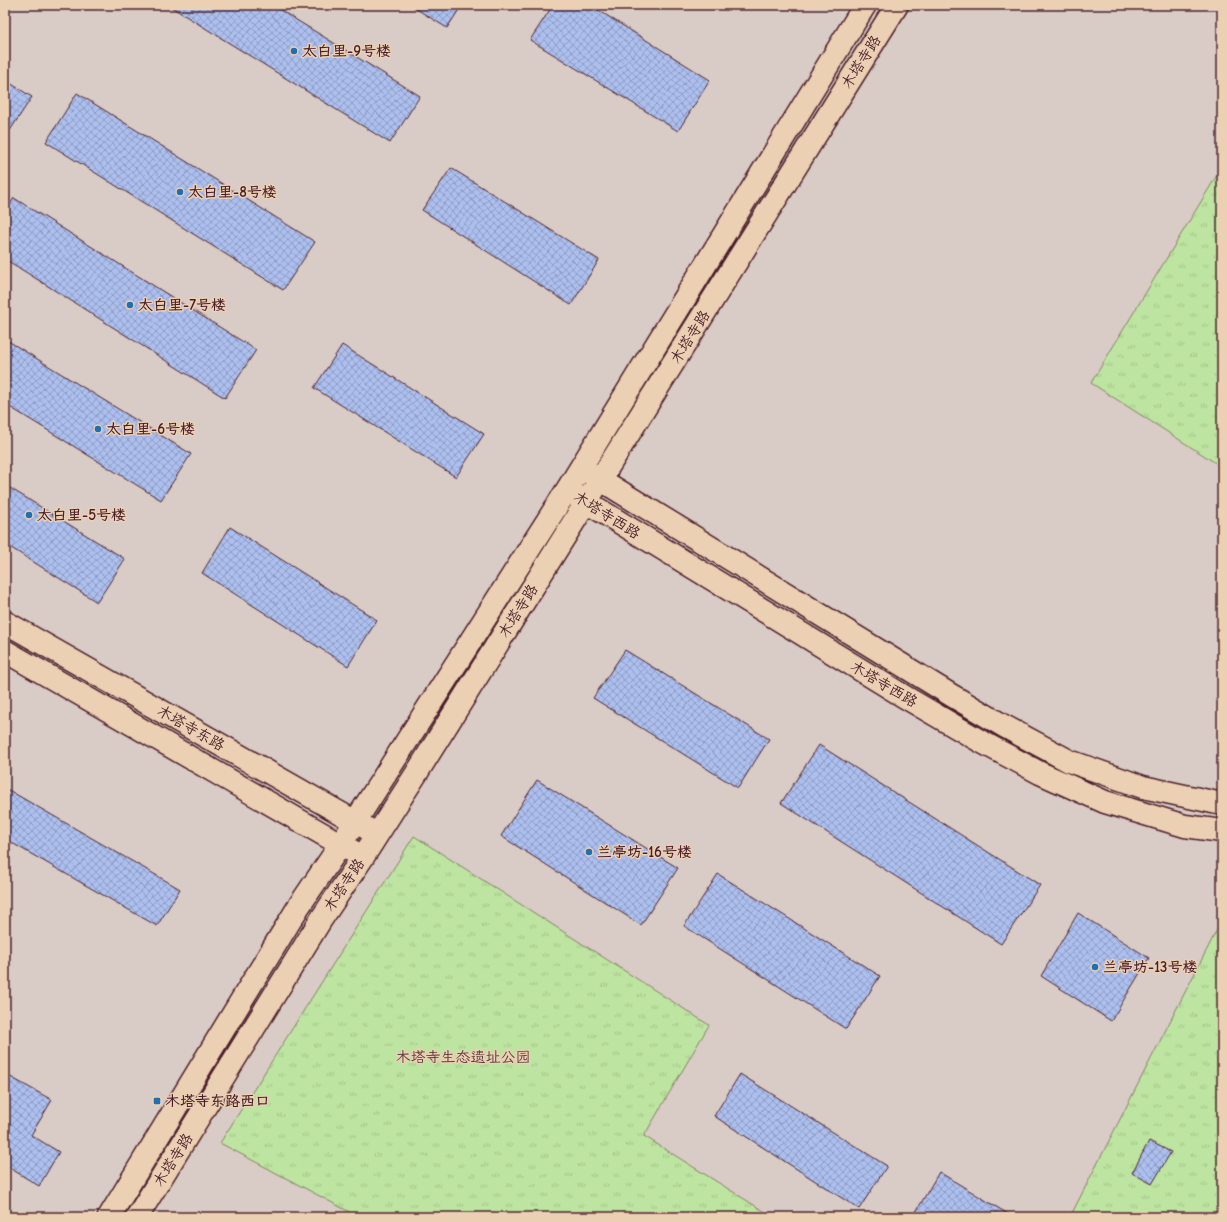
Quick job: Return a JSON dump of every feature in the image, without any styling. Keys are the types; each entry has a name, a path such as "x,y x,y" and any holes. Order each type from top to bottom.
{"street":[{"name":"木塔寺路","path":"109,1217 299,906 341,844 567,490 865,5"},
{"name":"木塔寺路","path":"138,1217 322,918 378,834 601,480 897,5"},
{"name":"木塔寺西路","path":"580,467 951,695 1069,761 1143,787 1222,804"},
{"name":"木塔寺西路","path":"567,490 905,697 980,741 1040,773 1105,802 1185,826 1222,831"},
{"name":"木塔寺东路","path":"5,622 378,834"},
{"name":"木塔寺东路","path":"5,651 363,857"}],"green space":[{"path":"1222,167 1222,467 1091,383"},
{"name":"木塔寺生态遗址公园","path":"414,836 709,1025 644,1136 773,1217 359,1217 220,1143"},
{"path":"1222,920 1222,1217 1070,1217"}],"building":[{"name":"太白里-9号楼","path":"168,5 272,5 420,96 390,143"},
{"path":"410,5 462,5 447,28"},
{"path":"553,5 590,5 710,80 678,131 530,40"},
{"path":"5,80 32,97 5,138"},
{"name":"太白里-8号楼","path":"77,93 315,242 283,290 46,142"},
{"path":"451,168 599,260 571,305 422,210"},
{"name":"太白里-7号楼","path":"14,198 256,350 225,398 5,259 5,212"},
{"name":"太白里-6号楼","path":"5,339 191,454 161,500 5,404"},
{"path":"342,345 484,434 456,477 314,388"},
{"name":"太白里-5号楼","path":"5,485 125,559 97,602 5,544"},
{"path":"230,527 377,620 348,666 202,573"},
{"path":"625,650 769,739 738,788 593,698"},
{"path":"819,745 1040,885 1001,944 781,803"},
{"name":"兰亭坊-16号楼","path":"537,780 678,868 641,925 501,836"},
{"path":"5,788 180,889 157,926 5,839"},
{"path":"718,874 880,976 846,1029 684,926"},
{"name":"兰亭坊-13号楼","path":"1078,913 1149,958 1111,1021 1041,976"},
{"path":"5,1074 52,1100 31,1135 59,1152 39,1186 5,1165"},
{"path":"740,1074 887,1166 859,1209 714,1116"},
{"path":"1149,1141 1171,1152 1152,1184 1132,1173"},
{"path":"939,1172 1013,1217 913,1217"}],"place":[{"name":"太白里-9号楼","path":"294,51"},
{"name":"太白里-8号楼","path":"180,192"},
{"name":"太白里-7号楼","path":"130,305"},
{"name":"太白里-6号楼","path":"98,429"},
{"name":"太白里-5号楼","path":"29,515"},
{"name":"兰亭坊-16号楼","path":"589,852"},
{"name":"兰亭坊-13号楼","path":"1095,967"},
{"name":"木塔寺东路西口","path":"157,1101"}]}
